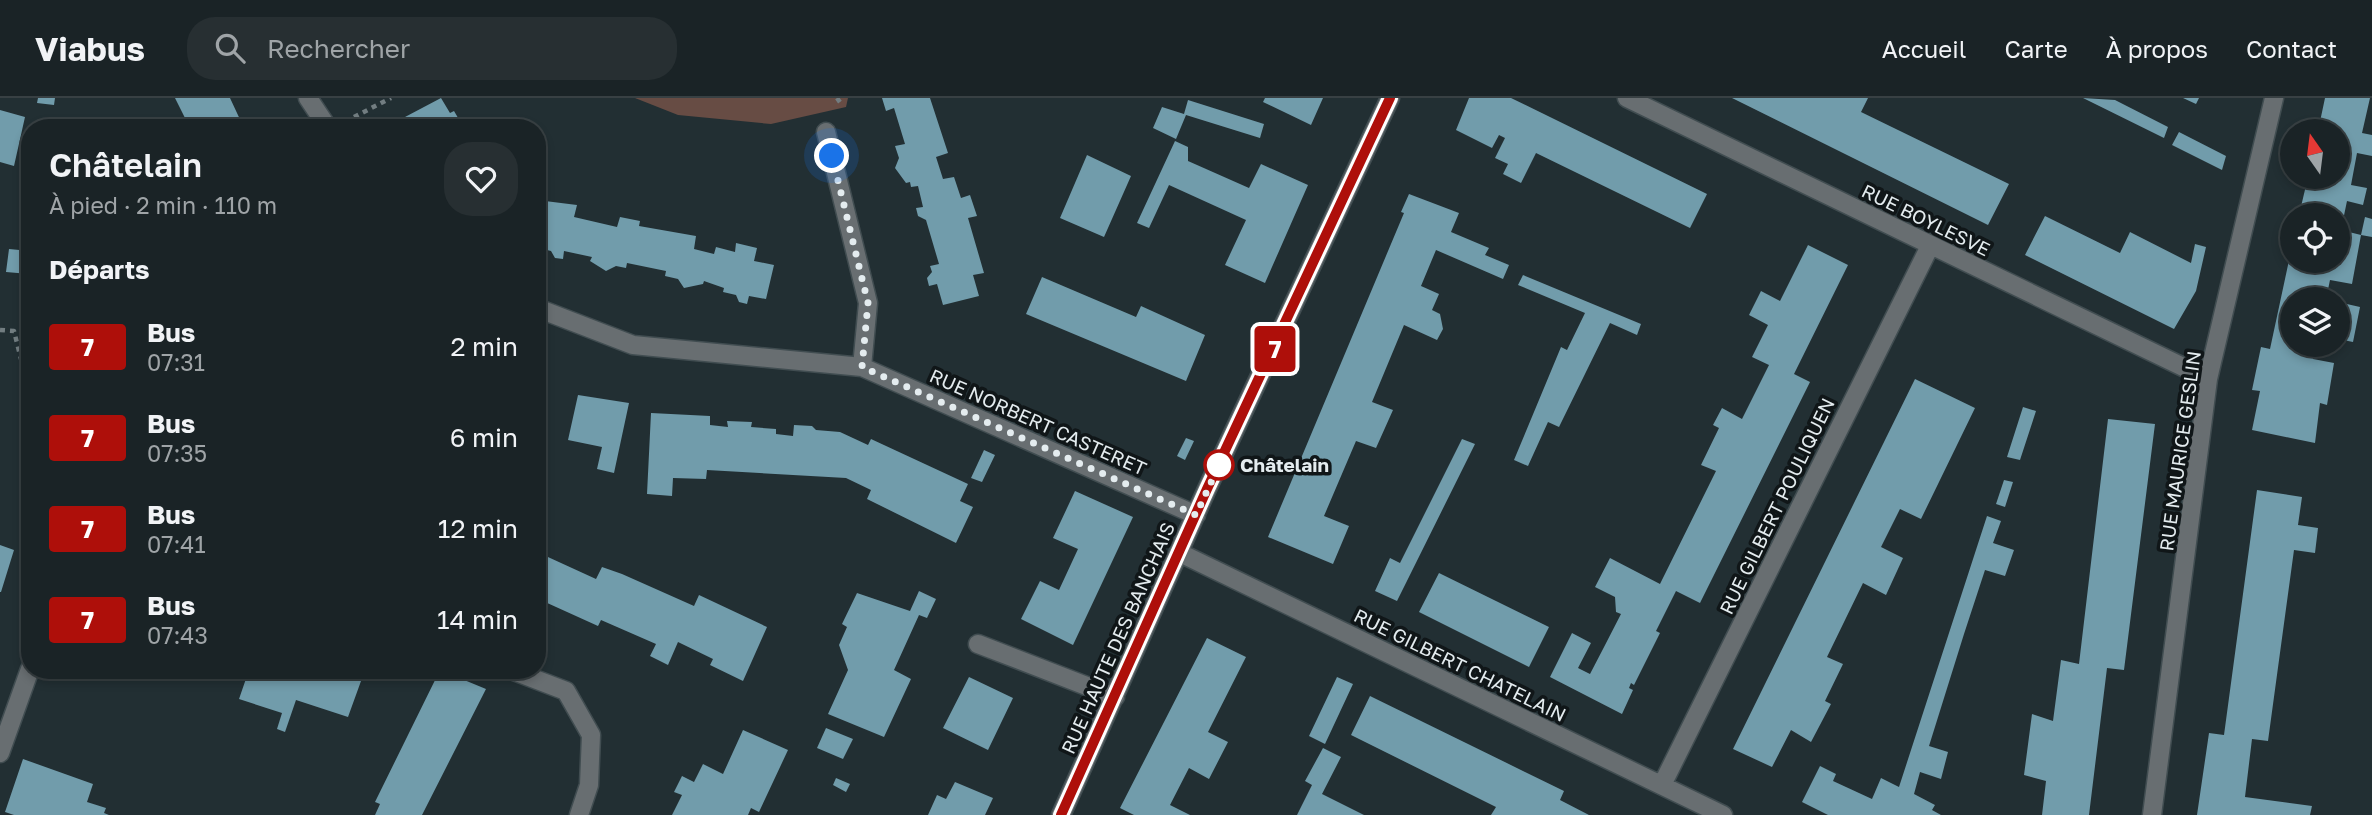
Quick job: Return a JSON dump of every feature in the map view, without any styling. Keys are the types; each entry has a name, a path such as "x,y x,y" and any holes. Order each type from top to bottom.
{"street":[{"path":"308,98 322,119"},
{"name":"RUE HAUTE DES BANCHAIS","path":"1061,815 1196,515 1390,98"},
{"name":"RUE BOYLESVE","path":"1627,98 2208,379"},
{"name":"RUE MAURICE GESLIN","path":"2152,815 2208,379 2274,98"},
{"path":"826,132 868,303 862,367"},
{"name":"RUE GILBERT POULIQUEN","path":"1662,785 1930,246"},
{"name":"RUE NORBERT CASTERET","path":"546,311 633,345 862,367 1196,515"},
{"name":"RUE GILBERT CHATELAIN","path":"1180,553 1723,815"},
{"path":"978,644 1115,697"},
{"path":"0,753 26,679"},
{"path":"535,679 566,691 591,735 589,785 579,815"}],"path":[{"path":"354,117 391,98"},
{"path":"837,98 842,105"},
{"path":"0,330 14,331 21,359"}],"shaded area":[{"path":"635,98 848,98 846,107 771,124 678,115"}],"building":[{"path":"38,98 55,98 54,105 37,103"},
{"path":"175,98 230,98 240,119 183,119 185,118"},
{"path":"441,98 450,113 454,111 459,119 406,119 405,117"},
{"path":"882,98 930,98 948,153 936,157 943,179 954,177 961,198 970,195 977,216 968,218 984,273 973,275 979,296 943,305 937,284 929,286 927,278 932,272 930,266 939,264 926,220 918,216 916,208 923,207 918,186 911,187 910,182 906,183 895,168 899,158 895,146 905,144 894,108 886,111"},
{"path":"1265,98 1323,98 1311,125 1263,102"},
{"path":"1469,98 1511,98 1707,194 1690,228 1536,153 1521,183 1503,174 1508,164 1495,158 1505,138 1499,135 1492,148 1456,130"},
{"path":"1732,98 1868,98 1861,112 2009,184 1988,225"},
{"path":"2083,98 2115,100 2168,127 2164,138"},
{"path":"2183,98 2199,98 2196,104"},
{"path":"2325,98 2370,98 2362,133 2372,135 2372,156 2357,153 2351,185 2367,188 2363,205 2347,201 2302,203 2305,189 2350,189 2350,119 2321,119"},
{"path":"1188,100 1264,124 1260,138 1186,115 1176,139 1153,128 1162,107 1184,114"},
{"path":"0,110 25,117 21,119 21,135 14,166 0,162"},
{"path":"2179,132 2226,156 2222,170 2172,145"},
{"path":"1175,141 1188,147 1188,161 1249,188 1261,164 1308,185 1265,283 1225,265 1246,220 1169,185 1149,228 1137,223"},
{"path":"1087,155 1131,176 1104,237 1060,218"},
{"path":"1409,194 1459,213 1451,232 1489,248 1485,255 1509,265 1503,279 1436,250 1421,286 1439,294 1432,310 1440,314 1443,329 1437,340 1404,325 1372,402 1393,410 1376,448 1356,441 1324,516 1349,526 1333,564 1268,537 1404,213 1401,212"},
{"path":"546,201 577,205 574,217 617,227 620,217 640,221 639,226 696,236 694,249 714,254 716,247 735,252 736,243 757,248 754,261 774,265 766,299 749,296 747,304 739,302 736,295 723,292 724,288 704,281 703,284 684,288 678,279 665,276 666,271 627,263 626,268 616,266 606,271 590,261 592,257 564,251 563,259 555,258 551,251 546,250"},
{"path":"2045,216 2120,253 2130,232 2191,263 2195,244 2206,247 2196,291 2174,329 2025,255"},
{"path":"2365,217 2372,219 2372,237 2361,235"},
{"path":"2350,232 2361,235 2352,284 2330,280 2329,287 2283,287 2286,273 2350,273"},
{"path":"1808,245 1848,265 1794,374 1810,382 1700,603 1676,591 1656,631 1660,633 1634,685 1631,683 1629,688 1633,690 1622,714 1550,677 1572,633 1591,643 1578,668 1590,674 1621,614 1616,612 1615,597 1595,587 1610,558 1660,584 1716,471 1701,465 1719,428 1713,425 1722,408 1742,419 1769,365 1752,357 1768,325 1749,315 1761,291 1780,301"},
{"path":"9,249 21,250 21,273 6,272"},
{"path":"1523,275 1641,324 1637,335 1610,323 1559,427 1548,422 1528,466 1514,460 1561,347 1567,350 1585,313 1518,285"},
{"path":"1042,277 1136,317 1141,306 1205,335 1186,381 1026,314"},
{"path":"2280,302 2280,357 2313,357 2334,363 2327,405 2320,403 2315,443 2252,430 2260,391 2252,390 2261,347 2270,349"},
{"path":"2350,305 2360,307 2353,342 2350,341"},
{"path":"1915,379 1975,408 1921,519 1900,509 1881,547 1903,558 1886,595 1863,583 1827,657 1843,664 1825,701 1831,704 1811,742 1791,730 1772,767 1733,749"},
{"path":"578,395 629,403 614,473 597,469 602,447 568,440"},
{"path":"2023,407 2036,411 2020,460 2007,457"},
{"path":"651,413 710,416 710,425 728,427 727,421 752,422 751,427 776,429 776,434 793,436 794,425 812,426 816,430 840,432 868,445 871,439 968,484 960,501 973,507 956,543 867,499 871,490 846,478 707,470 706,479 673,478 672,496 647,494"},
{"path":"2108,419 2155,424 2124,670 2107,668 2089,815 2042,815 2046,781 2024,775 2032,714 2053,721 2061,660 2079,664"},
{"path":"1186,438 1194,441 1185,460 1177,456"},
{"path":"1462,439 1475,444 1397,601 1375,591 1390,558 1400,563"},
{"path":"984,450 995,455 982,482 971,478"},
{"path":"2004,480 2013,482 2005,507 1996,504"},
{"path":"2257,490 2302,497 2298,525 2318,528 2315,553 2294,550 2268,741 2252,739 2245,797 2312,806 2310,815 2197,815 2209,733 2224,735"},
{"path":"1075,491 1133,517 1073,645 1021,619 1040,581 1059,590 1078,549 1053,538"},
{"path":"1987,516 2001,521 1993,543 2014,550 2005,576 1985,570 1964,634 1929,746 1948,752 1941,779 1920,772 1914,794 1935,805 1932,810 1941,815 1828,815 1802,802 1820,766 1836,774 1833,781 1872,799 1881,778 1899,787"},
{"path":"0,545 14,550 1,592 0,592"},
{"path":"546,556 596,579 602,567 694,606 699,595 767,627 743,681 710,665 713,659 678,642 668,665 650,656 656,644 601,620 598,626 546,602"},
{"path":"1439,573 1549,627 1529,667 1419,612"},
{"path":"919,591 936,599 927,618 919,615 894,670 911,679 884,737 828,714 848,670 839,645 847,627 842,624 857,593 910,611"},
{"path":"1207,638 1246,657 1208,732 1228,742 1209,779 1189,768 1170,805 1190,815 1134,815 1120,808"},
{"path":"969,677 1013,698 988,750 943,728"},
{"path":"1337,677 1353,684 1325,744 1309,736"},
{"path":"246,679 362,679 348,717 296,700 285,732 277,729 282,713 239,699"},
{"path":"436,679 462,679 486,689 422,815 375,815 380,804 375,802"},
{"path":"1370,696 1564,791 1560,800 1589,815 1491,815 1496,807 1351,735"},
{"path":"826,728 853,739 843,759 817,748"},
{"path":"743,730 788,750 759,812 751,808 748,815 672,815 682,795 674,792 682,776 694,782 703,764 723,774"},
{"path":"1323,748 1341,757 1322,794 1364,815 1297,815 1312,785 1305,781"},
{"path":"23,759 93,784 87,802 106,808 104,813 109,815 14,815 5,812"},
{"path":"836,778 850,784 846,792 833,785"},
{"path":"955,782 993,798 985,815 928,815 937,795 946,799"}],"bus line":[{"name":"7","path":"1061,815 1207,489 1390,98"}],"place":[{"name":"Châtelain","path":"1219,465"}],"route":[{"path":"832,156 868,303 862,367 1196,515 1219,465"}]}
